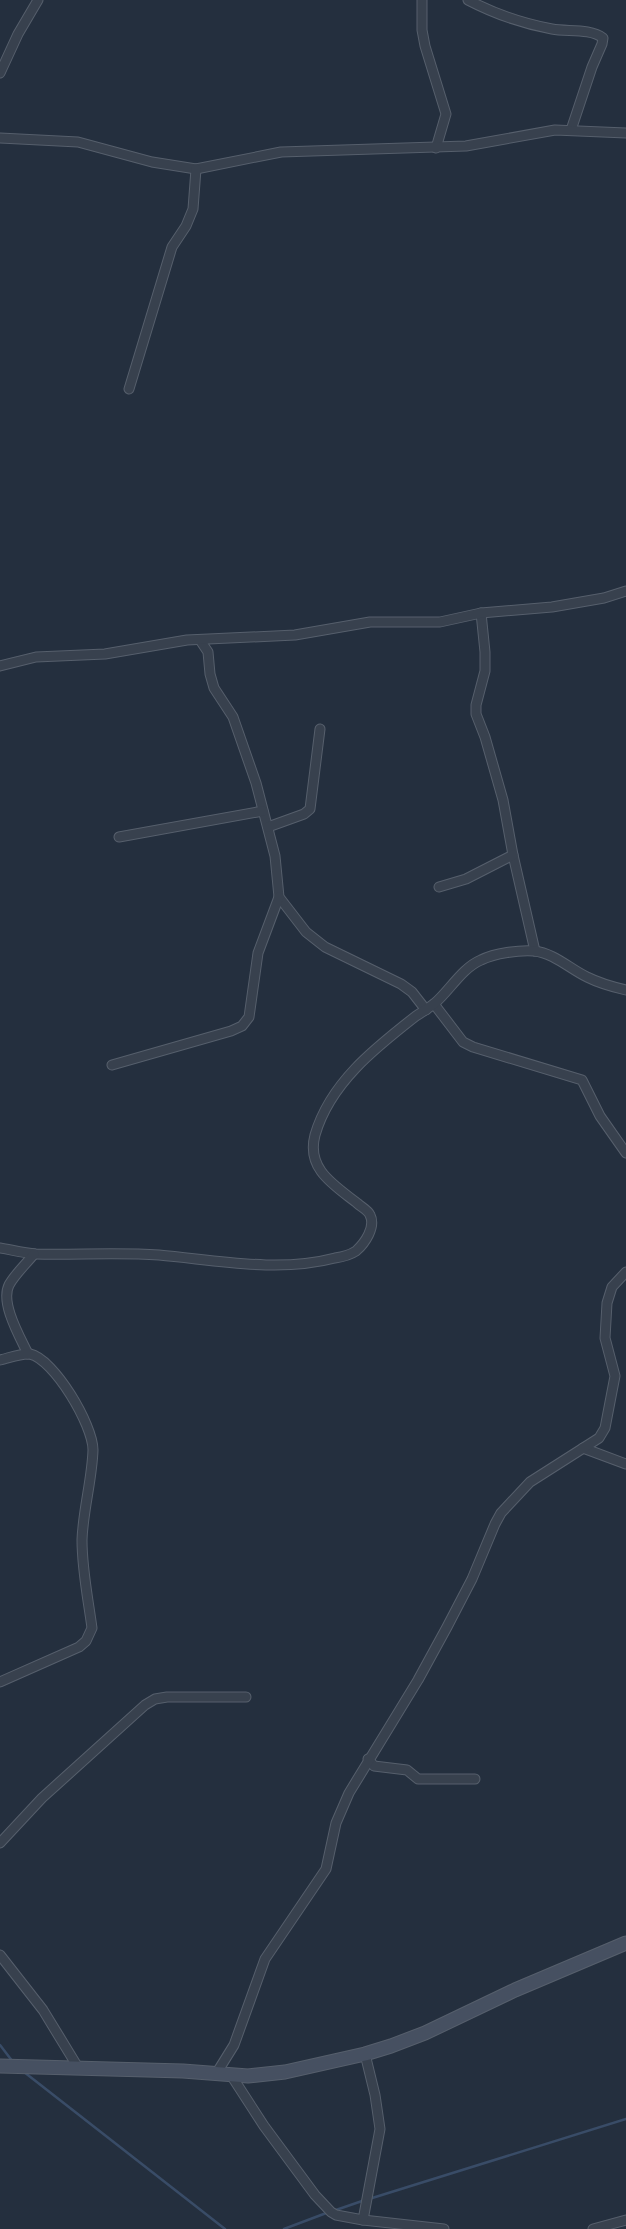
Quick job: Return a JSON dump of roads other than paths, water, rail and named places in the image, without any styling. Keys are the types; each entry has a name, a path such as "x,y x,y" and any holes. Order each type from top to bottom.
{"street":[{"path":"0,73 18,34 38,0"},
{"path":"422,0 422,30 425,46 446,114 436,148"},
{"path":"468,0 530,24 551,29 595,34 603,38 572,130"},
{"path":"0,138 78,142 159,163 196,169 233,163 281,152 362,148 436,148 466,146 535,132 572,130 626,133"},
{"path":"129,389 172,247 186,226 193,209 196,169"},
{"path":"0,666 36,657 105,654 200,640 295,635 370,622 425,623 457,620 481,613 552,607 626,592"},
{"path":"481,613 485,652 485,671 476,705 476,714 485,737 501,793 513,855 535,951"},
{"path":"112,1065 201,1041 231,1031 246,1022 249,1017 258,953 279,897 274,856 268,827 233,717 214,688 210,674 208,652 200,640"},
{"path":"268,827 304,814 310,809 320,729"},
{"path":"118,837 263,811"},
{"path":"439,888 466,880 513,855"},
{"path":"279,897 306,932 325,947 401,984 430,1007 463,1042 473,1047 582,1080 600,1116 626,1153"},
{"path":"0,1248 34,1254 159,1255 240,1264 294,1264 328,1260 356,1251 365,1241 372,1228 370,1213 328,1180 319,1170 314,1153 315,1136 330,1103 344,1079 388,1039 430,1007 470,966 480,960 495,956 535,951 554,958 587,977 626,990"},
{"path":"28,1354 6,1306 5,1296 11,1281 34,1254"},
{"path":"216,2074 234,2045 265,1959 326,1869 339,1816 349,1793 368,1759 418,1680 447,1627 472,1578 490,1534 501,1513 530,1482 583,1448 604,1432 610,1412 615,1376 605,1338 607,1303 612,1287 626,1272"},
{"path":"0,1360 28,1354 44,1362 66,1388 84,1416 92,1440 93,1449 83,1521 82,1555 92,1628 86,1641 79,1647 0,1682"},
{"path":"583,1448 626,1464"},
{"path":"0,1843 42,1798 145,1705 155,1699 167,1697 246,1696"},
{"path":"368,1759 374,1766 407,1770 418,1779 475,1779"},
{"path":"0,2066 231,2075 270,2074 365,2054 425,2033 515,1990 626,1943"},
{"path":"0,1955 43,2010 79,2069"},
{"path":"363,2220 380,2129 376,2095 365,2054"},
{"path":"231,2075 264,2126 323,2205 336,2215 363,2220 444,2229"},
{"path":"593,2229 626,2220"}],"waterway":[{"path":"0,2045 13,2062"},
{"path":"24,2072 225,2229"},
{"path":"369,2199 626,2119"},
{"path":"333,2211 365,2200"},
{"path":"284,2229 329,2212"}]}
